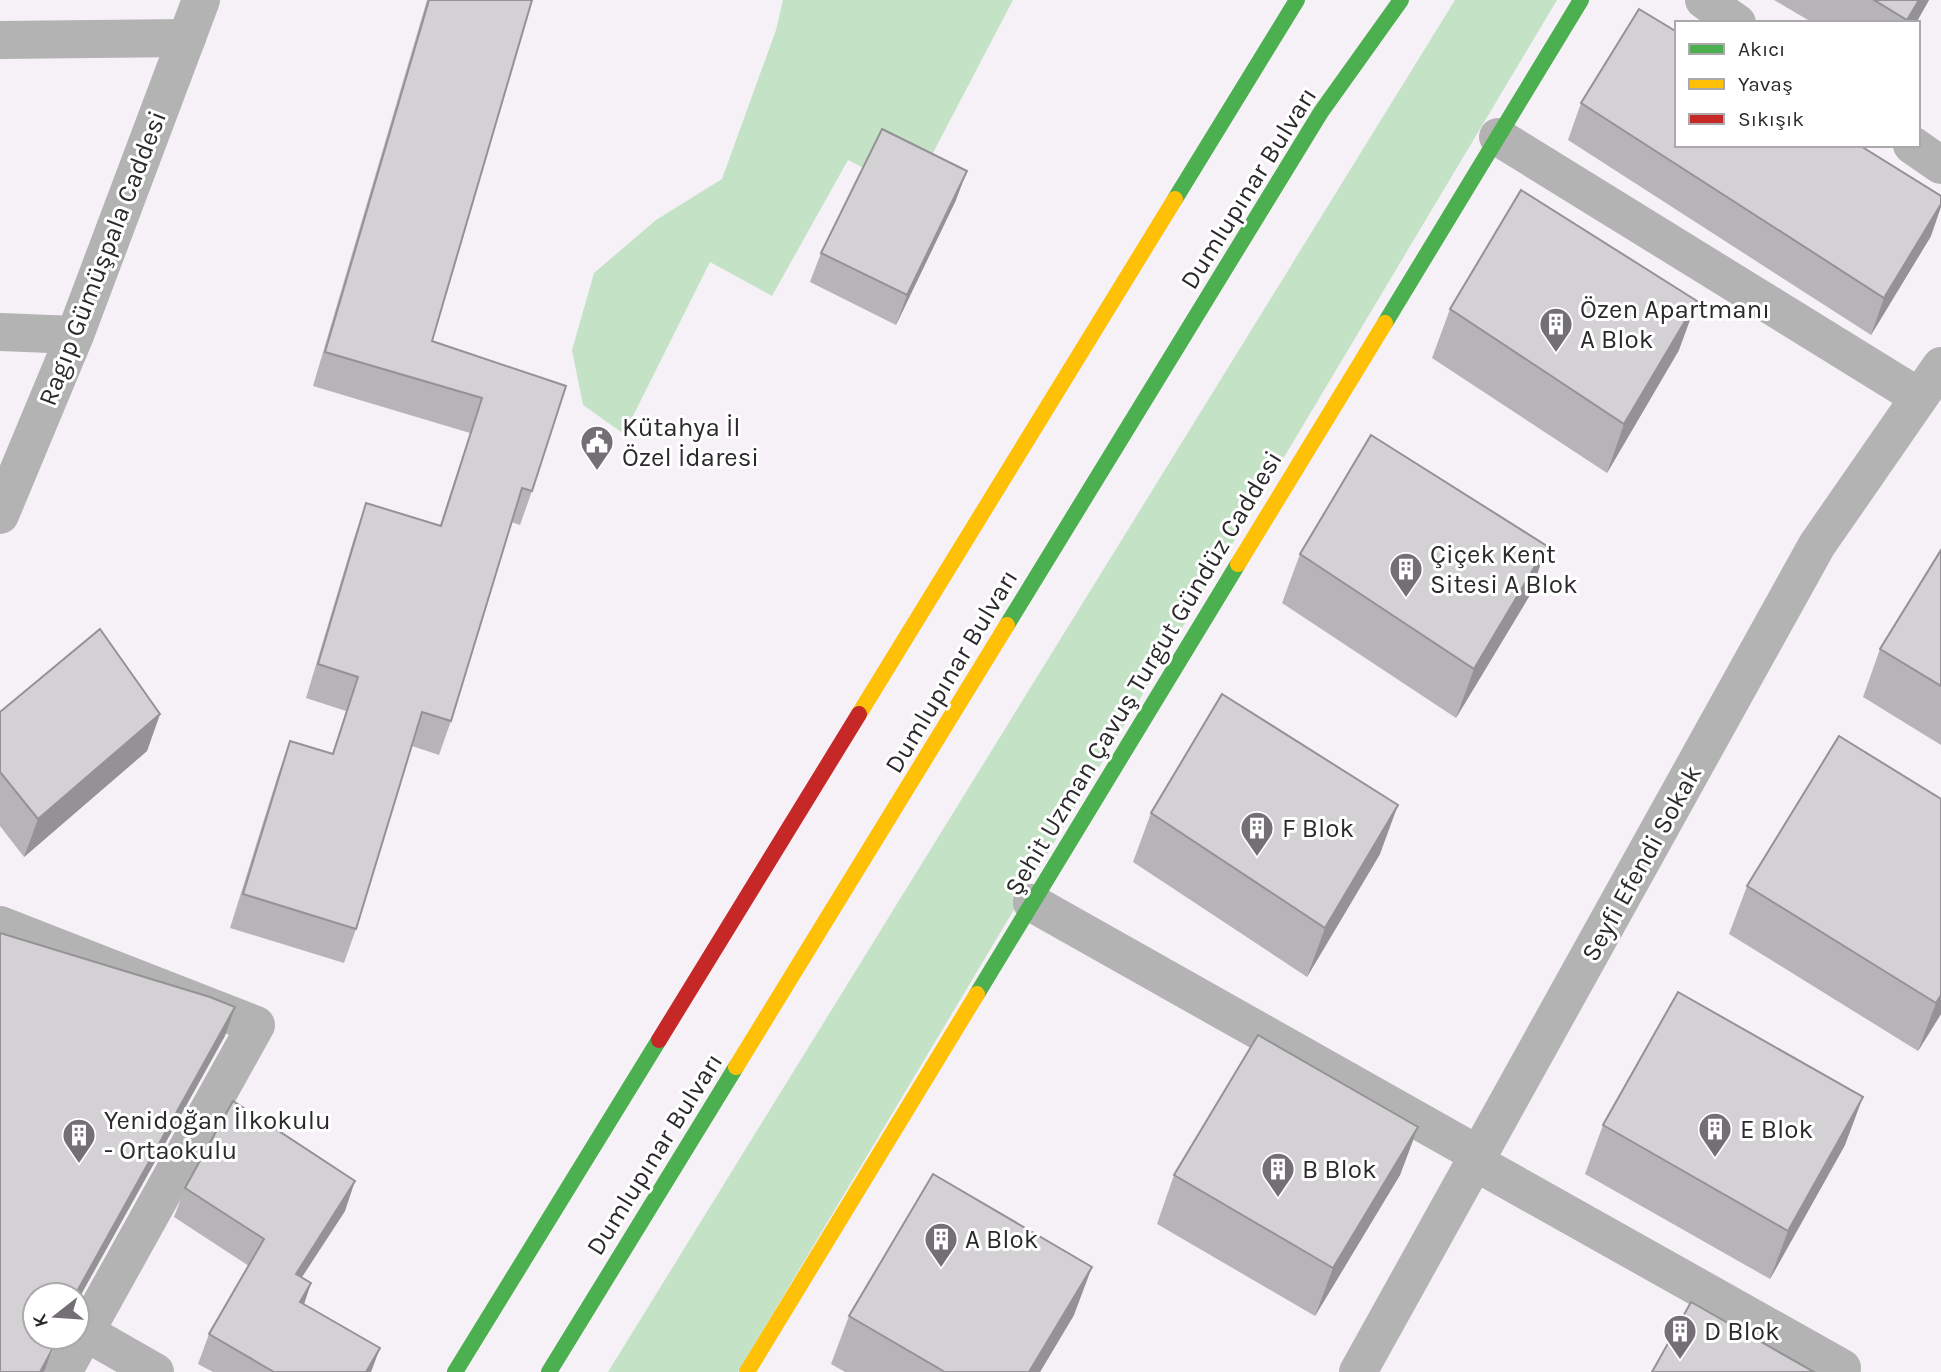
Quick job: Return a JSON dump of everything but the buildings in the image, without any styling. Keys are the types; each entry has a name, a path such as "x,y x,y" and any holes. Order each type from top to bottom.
{"main road":[{"name":"Dumlupınar Bulvarı","path":"456,1372 1297,0"},
{"name":"Dumlupınar Bulvarı","path":"549,1372 1321,112 1401,0"},
{"name":"Şehit Uzman Çavuş Turgut Gündüz Caddesi","path":"747,1372 1581,0"}],"street":[{"name":"Ragıp Gümüşpala Caddesi","path":"0,516 75,335 201,0"},
{"path":"1704,0 1734,21"},
{"path":"0,40 187,38"},
{"path":"1498,136 1919,397"},
{"path":"1915,147 1941,165"},
{"path":"0,332 75,335"},
{"name":"Seyfi Efendi Sokak","path":"1358,1372 1817,545 1941,366"},
{"path":"1032,903 1842,1367"},
{"path":"0,925 256,1025 91,1321"},
{"path":"91,1335 155,1372"},
{"path":"63,1372 75,1351"}],"green space":[{"path":"783,0 1013,0 912,193 848,160 772,296 710,262 624,434 583,405 572,350 594,273 656,220 722,179 776,30"},
{"path":"1455,0 1557,0 738,1372 608,1372"}],"traffic: fast":[{"path":"1175,199 1297,0"},
{"path":"1007,625 1321,112 1401,0"},
{"path":"1385,323 1581,0"},
{"path":"977,994 1238,564"},
{"path":"455,1372 659,1040"},
{"path":"549,1372 736,1067"}],"traffic: slow":[{"path":"859,714 1175,199"},
{"path":"1238,564 1385,323"},
{"path":"736,1067 1007,625"},
{"path":"747,1372 977,994"}],"traffic: jam":[{"path":"659,1040 859,714"}],"place":[{"name":"Özen Apartmanı A Blok","path":"1556,354"},
{"name":"Kütahya İl Özel İdaresi","path":"597,472"},
{"name":"Çiçek Kent Sitesi A Blok","path":"1406,599"},
{"name":"F Blok","path":"1257,858"},
{"name":"E Blok","path":"1715,1159"},
{"name":"Yenidoğan İlkokulu - Ortaokulu","path":"79,1165"},
{"name":"B Blok","path":"1278,1199"},
{"name":"A Blok","path":"941,1269"},
{"name":"D Blok","path":"1680,1361"}]}
